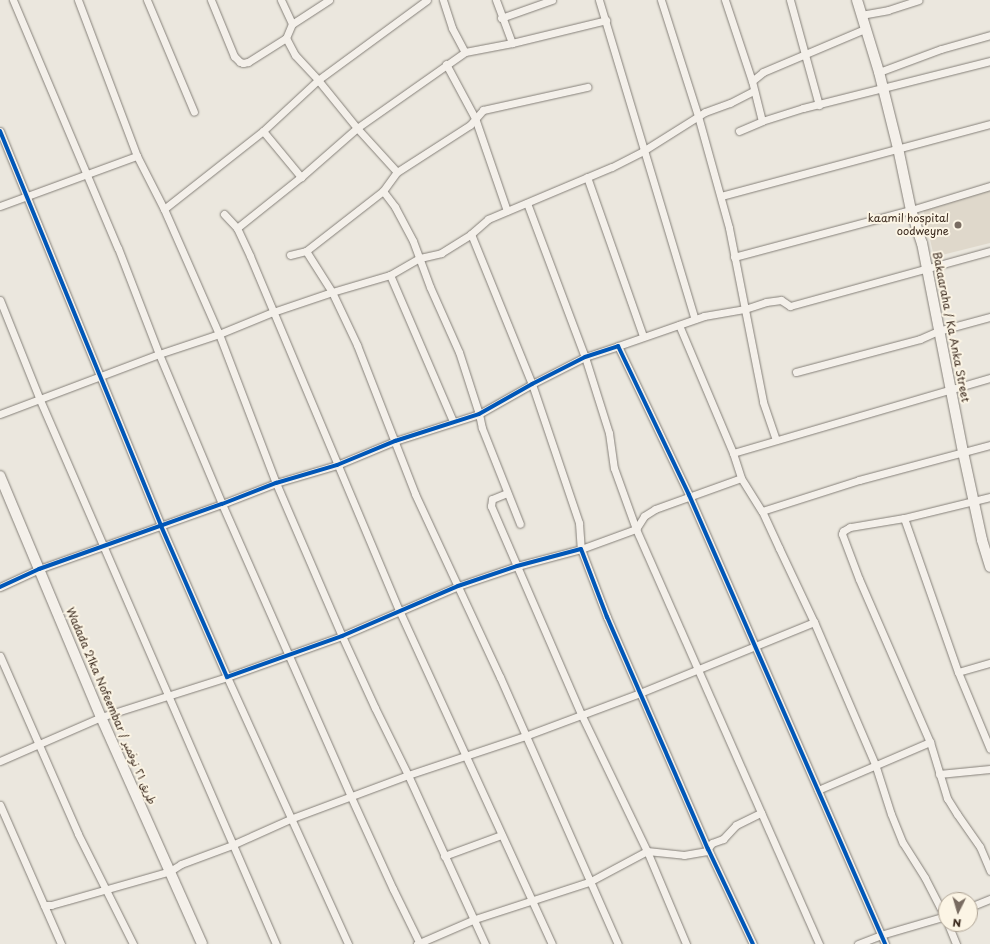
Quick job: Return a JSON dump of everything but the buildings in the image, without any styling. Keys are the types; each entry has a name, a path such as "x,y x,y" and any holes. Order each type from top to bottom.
{"street":[{"path":"13,0 85,174 118,248 159,354 222,504 351,797 419,944 475,919 589,882 647,851 684,855 706,851 712,843 723,839 736,825 761,813"},
{"path":"78,0 137,156 164,209 219,334 276,482 342,636 408,775 444,856 475,919 485,944"},
{"path":"147,0 194,112"},
{"path":"211,0 234,56 240,62 248,62 286,38 292,24 329,0"},
{"path":"282,0 292,24"},
{"path":"164,209 263,131 318,80 426,0"},
{"path":"443,0 452,28 465,52"},
{"path":"496,0 501,18 512,43"},
{"path":"501,18 552,0"},
{"path":"599,0 643,151 695,319"},
{"path":"661,0 698,116 721,196 729,228 763,402 776,440"},
{"path":"725,0 752,80 762,121"},
{"path":"790,0 820,105"},
{"name":"Bakaaraha / Ka Anka Street","path":"857,0 879,72 898,148 911,210 922,243 938,331 963,452 982,540 990,567"},
{"path":"861,16 888,10 918,0"},
{"path":"237,228 301,177 357,128 388,108 446,64 465,52 512,43 606,20"},
{"path":"752,80 763,72 865,30"},
{"path":"879,72 941,50 990,35"},
{"path":"286,38 295,55 318,80 357,128 397,172"},
{"path":"739,131 762,121 882,88 990,61"},
{"path":"446,64 475,118 507,211"},
{"path":"290,255 306,251 383,191 397,172 470,125 483,110 587,87"},
{"path":"0,414 159,354 219,334 273,312 332,292 390,275 420,258 441,253 471,234 488,219 612,167 643,151 698,116 754,91"},
{"path":"721,196 990,124"},
{"path":"0,131 161,526 290,820 348,944"},
{"path":"263,131 301,177"},
{"path":"0,206 137,156"},
{"path":"587,177 643,336"},
{"path":"734,257 911,210 990,186"},
{"path":"383,191 395,207 420,258 430,287 459,352 482,428 520,524"},
{"path":"527,203 585,357 609,433 614,468 636,529 819,944"},
{"path":"224,214 237,228 399,610 552,944"},
{"path":"471,234 532,384 579,523 581,549 607,618 708,849 752,944"},
{"path":"306,251 332,292 357,345 415,494 458,586 618,944"},
{"path":"0,587 39,569 222,504 276,482 337,465 453,421 479,414 532,384 585,357 643,336 695,319 718,313 745,309 766,302 781,300 790,306 990,252"},
{"path":"390,275 453,421"},
{"path":"0,300 40,400 276,944"},
{"path":"796,372 920,339 938,331 990,317"},
{"path":"678,325 733,453 741,478 762,511 814,622 875,764 891,814 903,843 938,902"},
{"path":"618,346 689,496 885,944"},
{"path":"733,453 990,378"},
{"path":"762,511 829,489 990,445"},
{"name":"Wadada 21ka Nofeembar / طريق ٢١ نوفمبر","path":"0,476 101,717 202,944"},
{"path":"0,761 101,717 227,677 342,636 399,610 458,586 516,566 581,549 636,529 644,516 655,509 741,478"},
{"path":"507,492 492,499 491,506 581,714 647,851 686,944"},
{"path":"990,497 904,518 850,528 843,531 842,534 859,579 930,742 947,798 980,847 990,871"},
{"path":"904,518 958,672 990,749"},
{"path":"44,905 51,905 170,871 181,864 232,845 290,820 408,775 525,736 640,693 814,622"},
{"path":"0,656 78,834 133,944"},
{"path":"958,672 990,663"},
{"path":"818,790 875,764 930,742"},
{"path":"939,774 990,769"},
{"path":"0,805 61,944"},
{"path":"444,856 501,835"},
{"path":"978,904 990,899"},
{"path":"858,944 881,935 938,919"},
{"path":"951,932 956,944"}],"shaded area":[{"name":"kaamil hospital oodweyne","path":"990,189 990,243 934,257 923,208"}],"cycle path":[{"path":"0,131 161,526 227,677 342,636 458,586 517,566 581,549 607,617 708,849 753,944"},
{"path":"0,587 39,569 222,504 276,483 337,465 395,441 479,414 532,384 585,357 618,346 689,495 885,944"}],"place":[{"name":"kaamil hospital oodweyne","path":"958,225"}]}
